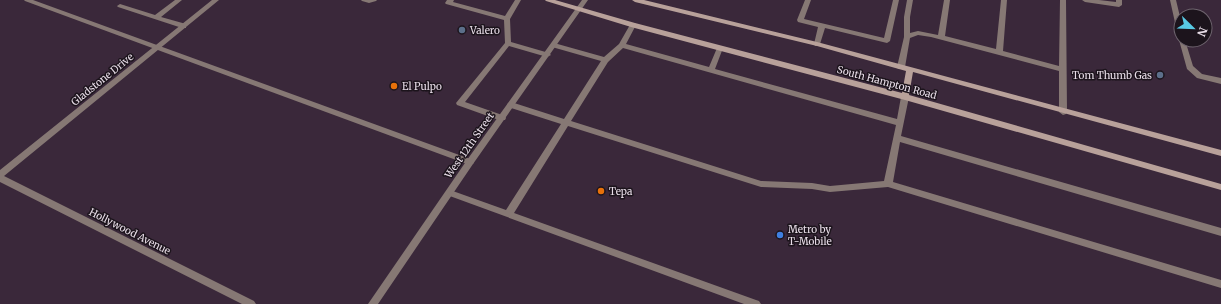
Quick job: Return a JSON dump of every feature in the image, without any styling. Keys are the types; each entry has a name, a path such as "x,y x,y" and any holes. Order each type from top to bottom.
{"main road":[{"name":"South Hampton Road","path":"548,0 633,25 905,97 1221,187"},
{"name":"South Hampton Road","path":"635,0 817,44 1063,112 1221,153"},
{"path":"905,97 910,69"}],"street":[{"path":"27,0 470,162"},
{"path":"156,17 179,0"},
{"name":"Gladstone Drive","path":"0,174 216,0"},
{"path":"364,0 374,0"},
{"path":"451,0 448,4 507,19"},
{"path":"502,118 460,103 508,43 507,19 518,0"},
{"name":"West 12th Street","path":"373,304 470,162 586,0"},
{"path":"808,0 800,20 887,41 896,0"},
{"path":"901,67 907,37 907,17 910,0"},
{"path":"941,38 947,0"},
{"path":"999,52 1004,0"},
{"path":"1063,0 1063,112"},
{"path":"1084,0 1119,5 1119,0"},
{"path":"120,6 184,26"},
{"path":"509,213 605,60 622,45 633,25"},
{"path":"817,44 822,26"},
{"path":"907,37 918,33 1063,69"},
{"path":"508,43 547,55"},
{"path":"554,45 605,60"},
{"path":"622,45 899,123"},
{"path":"711,70 720,48"},
{"path":"1184,48 1190,67 1200,76 1221,81"},
{"path":"888,184 905,97"},
{"path":"511,105 761,184 812,186 830,189 888,184 1221,284"},
{"path":"896,138 1221,232"},
{"name":"Hollywood Avenue","path":"0,178 251,304"},
{"path":"450,193 509,213 756,304"}],"place":[{"name":"Valero","path":"462,30"},
{"name":"Tom Thumb Gas","path":"1160,75"},
{"name":"El Pulpo","path":"394,86"},
{"name":"Tepa","path":"601,191"},
{"name":"Metro by T-Mobile","path":"780,235"}]}
